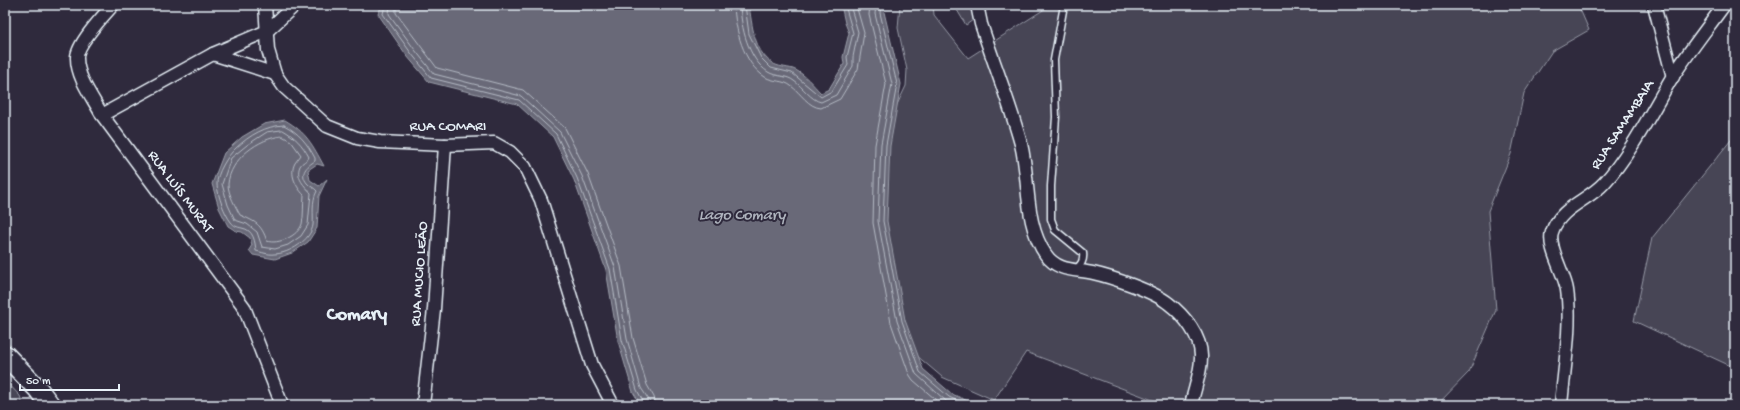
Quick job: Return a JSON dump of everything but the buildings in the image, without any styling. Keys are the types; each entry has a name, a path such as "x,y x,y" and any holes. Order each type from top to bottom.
{"main road":[{"path":"5,355 38,389 50,405"}],"street":[{"name":"RUA LUÍS MURAT","path":"113,5 83,43 76,58 85,84 102,115 244,307 282,405"},
{"name":"RUA COMARI","path":"265,5 270,63 275,74 284,87 302,105 327,126 338,132 357,138 380,142 445,145 494,144 510,152 525,167 540,200 592,365 613,405"},
{"path":"102,115 213,54 267,31 295,5"},
{"path":"977,5 981,24 1021,146 1033,224 1038,239 1047,256 1057,266 1074,271 1092,273 1143,290 1168,302 1181,315 1193,329 1199,343 1201,358 1191,405"},
{"path":"1654,5 1673,77"},
{"name":"RUA SAMAMBAIA","path":"1561,405 1568,320 1567,291 1552,247 1552,233 1568,210 1603,184 1620,162 1673,77 1724,5"},
{"path":"213,54 275,74"},
{"name":"RUA MUCIO LEÃO","path":"423,405 434,310 445,145"}],"lane":[{"path":"1064,5 1054,60 1056,117 1051,186 1051,220 1055,230 1083,253 1084,259 1081,266 1074,271"}],"shaded area":[{"path":"900,5 933,5 934,15 968,58 1051,5 1573,5 1579,7 1589,30 1552,51 1524,93 1511,154 1488,211 1496,310 1469,372 1437,405 1166,405 1026,352 994,400 942,377 916,355 897,311 878,211 881,138 906,86 907,70 898,28"},
{"path":"954,5 994,5 966,25"},
{"path":"1735,135 1735,368 1634,321 1652,238"},
{"path":"5,380 20,396 23,405 5,405"}],"water":[{"name":"Lago Comary","path":"382,5 749,5 755,37 761,52 772,63 801,73 821,93 829,89 844,64 843,57 849,33 841,5 885,5 884,12 901,84 890,146 887,221 905,320 923,369 952,394 977,405 641,405 633,392 618,341 606,270 574,180 553,137 517,104 429,82 407,56 378,14"},
{"path":"285,120 304,134 324,166 317,164 308,170 310,180 319,186 327,179 319,196 317,228 308,242 292,253 275,259 253,255 249,250 252,245 250,238 242,232 236,231 228,226 219,208 212,184 224,153 242,137 264,124"}],"district":[{"name":"Comary","path":"357,315"}]}
